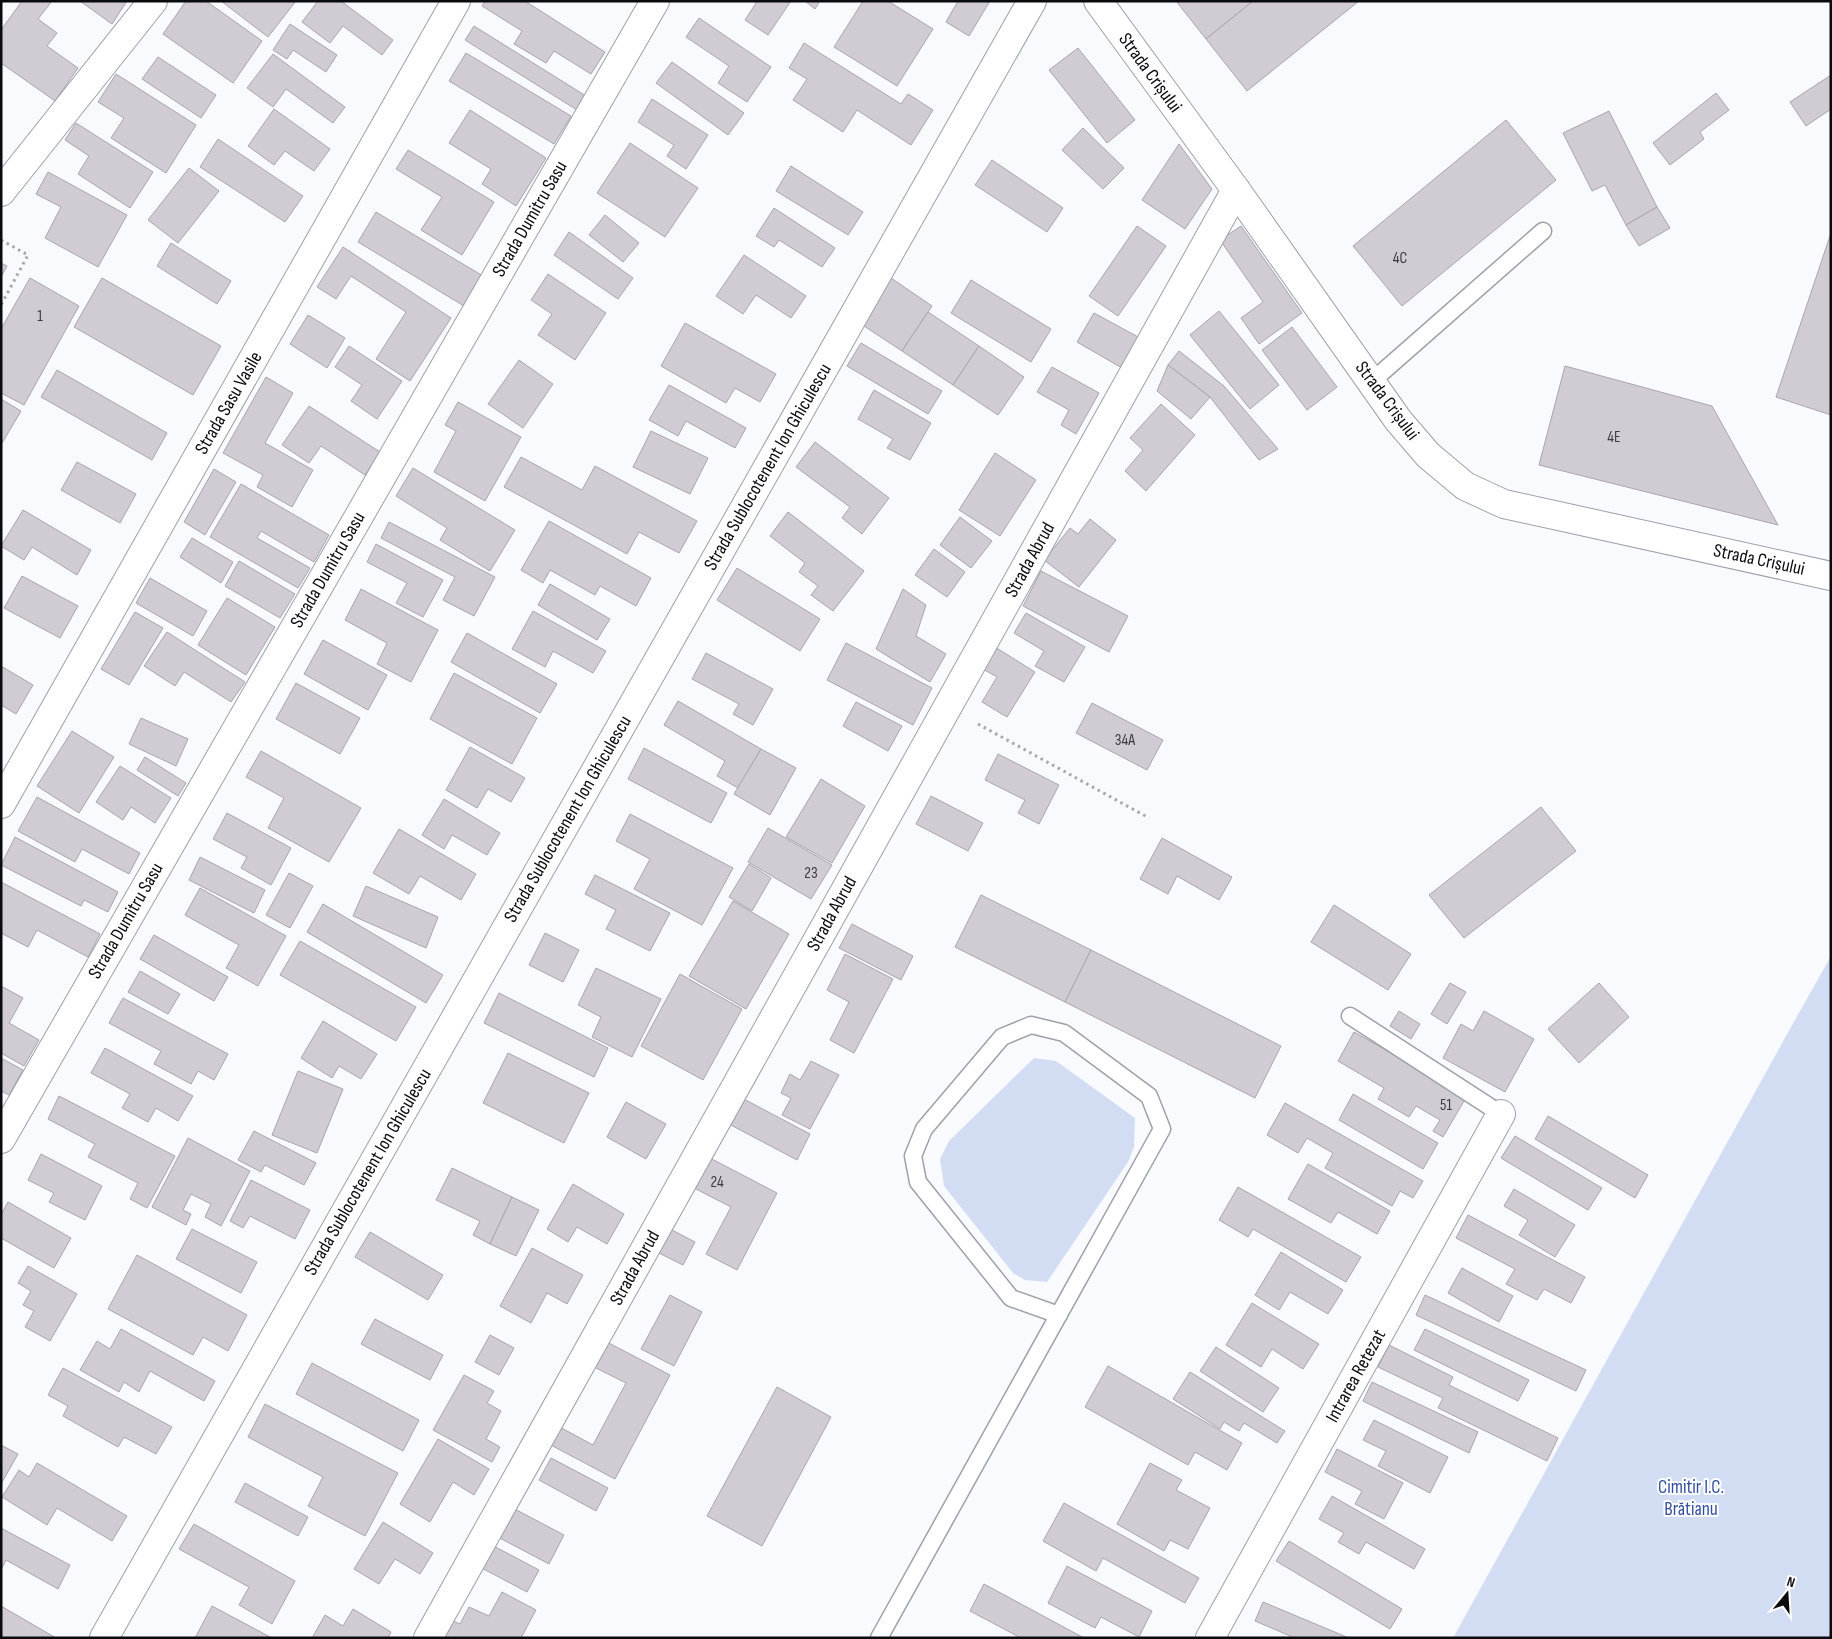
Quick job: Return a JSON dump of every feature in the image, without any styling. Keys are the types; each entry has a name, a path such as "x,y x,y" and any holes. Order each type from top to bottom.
{"street":[{"path":"1,192 153,1"},
{"name":"Strada Sasu Vasile","path":"1,804 456,1"},
{"name":"Strada Dumitru Sasu","path":"1,1139 655,1"},
{"name":"Strada Sublocotenent Ion Ghiculescu","path":"104,1638 1032,1"},
{"name":"Strada Crișului","path":"1098,1 1236,190 1398,420 1428,455 1465,486 1504,504 1831,576"},
{"name":"Strada Abrud","path":"428,1638 1236,190"},
{"name":"Intrarea Retezat","path":"1210,1638 1501,1114"}],"lane":[{"path":"1371,382 1543,231"},
{"path":"1350,1016 1501,1114"},
{"path":"879,1638 1059,1315 1162,1129 1149,1096 1064,1033 1031,1025 1002,1038 924,1129 913,1156 918,1182 1011,1298 1059,1315"}],"path":[{"path":"1,240 28,256 1,305"},
{"path":"948,708 1149,818"}],"green space":[{"name":"Cimitir I.C. Brătianu","path":"1831,956 1831,1638 1453,1638 1791,1027"},
{"path":"1034,1058 1056,1061 1135,1118 1134,1147 1128,1162 1047,1282 1025,1280 1013,1273 944,1186 940,1159 949,1141"}],"building":[{"path":"22,1 52,1 38,19 57,33 47,46 78,68 55,101 1,63 1,30"},
{"path":"80,1 127,1 112,24"},
{"path":"186,1 206,1 262,41 233,83 163,34"},
{"path":"221,1 296,1 268,37"},
{"path":"318,1 341,1 393,40 382,55 343,26 330,43 302,22"},
{"path":"485,1 525,1 605,52 591,74 554,51 546,63 514,44 522,31 482,6"},
{"path":"754,1 791,1 768,35 745,20 756,3"},
{"path":"805,1 820,1 815,9"},
{"path":"863,1 888,1 933,29 897,86 834,47"},
{"path":"958,1 990,1 969,36 946,22"},
{"path":"1176,1 1253,1 1206,39"},
{"path":"1253,1 1359,1 1247,91 1206,39"},
{"path":"699,18 771,67 747,102 718,83 729,66 686,37"},
{"path":"290,24 337,55 326,72 293,50 287,59 273,50"},
{"path":"474,26 586,96 577,110 465,40"},
{"path":"804,43 901,104 908,94 933,110 911,145 857,110 843,132 793,100 807,79 789,68"},
{"path":"1078,48 1135,120 1107,143 1049,70"},
{"path":"466,53 571,116 554,144 449,81"},
{"path":"273,54 345,107 333,123 286,89 273,107 247,88"},
{"path":"158,57 216,95 201,118 142,79"},
{"path":"672,62 744,113 728,135 656,83"},
{"path":"116,74 196,125 166,173 111,138 124,118 98,102"},
{"path":"1831,75 1831,109 1806,126 1790,102"},
{"path":"1716,93 1729,110 1700,132 1704,139 1670,165 1653,143"},
{"path":"652,99 708,135 686,169 667,156 674,145 638,122"},
{"path":"274,109 330,149 314,171 285,151 274,165 248,146"},
{"path":"470,110 546,158 516,206 482,184 491,169 449,143"},
{"path":"1609,111 1657,207 1626,225 1605,185 1592,191 1563,133"},
{"path":"1506,120 1556,180 1402,306 1353,246"},
{"path":"76,123 153,172 130,208 78,174 89,156 65,140"},
{"path":"1083,128 1124,168 1103,189 1062,150"},
{"path":"218,139 303,196 285,222 200,167"},
{"path":"630,143 698,188 665,237 597,193"},
{"path":"1179,144 1212,189 1185,229 1142,200"},
{"path":"408,150 494,202 462,255 421,230 442,197 396,169"},
{"path":"992,160 1063,208 1047,232 975,185"},
{"path":"791,166 863,212 848,235 776,191"},
{"path":"189,168 219,191 178,243 148,220"},
{"path":"48,172 127,215 98,267 45,238 61,207 36,194"},
{"path":"1657,207 1670,228 1639,246 1626,225"},
{"path":"774,208 835,248 822,267 779,240 774,247 756,236"},
{"path":"376,212 483,276 464,306 358,242"},
{"path":"605,215 639,243 623,262 589,235"},
{"path":"1137,226 1166,246 1118,316 1089,296"},
{"path":"1241,226 1302,313 1259,344 1241,318 1263,302 1220,240"},
{"path":"569,232 633,278 618,299 554,255"},
{"path":"1831,233 1831,415 1776,397"},
{"path":"171,243 231,281 217,304 157,266"},
{"path":"343,247 451,318 410,381 376,359 406,312 351,276 336,299 317,287"},
{"path":"744,255 806,296 791,318 756,295 743,314 716,296"},
{"path":"1,263 7,266 1,277"},
{"path":"548,274 606,313 575,360 538,335 552,314 531,300"},
{"path":"30,278 79,306 24,405 1,393 1,329"},
{"path":"102,278 221,346 193,395 74,327"},
{"path":"891,278 932,306 902,351 861,324"},
{"path":"971,280 1051,329 1031,362 951,313"},
{"path":"1219,311 1279,385 1250,409 1190,335"},
{"path":"928,312 979,346 953,385 902,351"},
{"path":"1094,313 1140,338 1122,368 1077,342"},
{"path":"308,315 345,338 327,368 290,344"},
{"path":"685,323 776,374 760,402 735,388 726,403 661,366"},
{"path":"1292,327 1337,387 1307,410 1262,350"},
{"path":"861,343 942,391 928,414 847,366"},
{"path":"349,346 402,381 377,419 351,401 362,385 335,367"},
{"path":"979,346 1024,377 998,415 953,385"},
{"path":"1179,351 1224,386 1278,449 1259,460 1210,397 1168,365"},
{"path":"519,360 553,384 523,428 488,404"},
{"path":"1168,365 1210,397 1191,419 1157,391"},
{"path":"1565,366 1712,406 1778,525 1539,465"},
{"path":"1052,367 1099,393 1076,434 1061,425 1069,410 1037,392"},
{"path":"57,370 167,433 152,460 41,397"},
{"path":"266,377 293,393 265,443 313,470 292,507 257,487 263,475 223,453"},
{"path":"669,385 746,428 735,448 686,421 678,436 649,420"},
{"path":"874,390 931,423 910,460 887,448 893,439 858,419"},
{"path":"1,399 21,411 1,445"},
{"path":"458,402 521,437 485,501 434,472 456,431 445,425"},
{"path":"1161,404 1195,435 1146,491 1125,471 1143,450 1130,438"},
{"path":"309,406 380,452 365,475 321,446 309,463 282,445"},
{"path":"651,431 708,458 690,494 633,467"},
{"path":"815,442 889,498 862,534 842,518 850,507 796,467"},
{"path":"995,453 1036,480 1000,536 959,510"},
{"path":"521,457 582,490 595,466 697,521 679,553 639,532 627,554 504,487"},
{"path":"77,462 136,494 120,523 61,490"},
{"path":"413,468 515,530 490,571 440,540 447,528 396,496"},
{"path":"214,469 236,482 205,535 184,522"},
{"path":"241,484 329,535 314,562 261,531 257,538 310,568 298,588 210,537"},
{"path":"23,510 91,550 77,575 32,547 24,560 1,546"},
{"path":"788,512 864,571 833,611 811,595 818,586 799,572 805,563 770,536"},
{"path":"960,517 992,541 971,568 940,545"},
{"path":"1090,519 1116,540 1079,587 1044,560 1070,528 1078,534"},
{"path":"549,521 651,578 636,606 600,586 595,595 550,570 543,583 521,570"},
{"path":"389,522 495,577 474,616 443,600 455,577 381,538"},
{"path":"192,538 233,562 221,583 180,557"},
{"path":"376,544 443,580 423,617 396,603 407,583 367,562"},
{"path":"934,549 965,572 947,597 915,575"},
{"path":"239,561 295,594 280,618 225,586"},
{"path":"737,568 820,619 800,651 717,600"},
{"path":"1041,571 1128,616 1109,652 1023,606"},
{"path":"22,576 78,606 60,638 4,608"},
{"path":"150,578 207,611 193,636 136,603"},
{"path":"550,584 610,619 597,640 538,605"},
{"path":"361,589 438,630 411,682 377,664 387,643 345,620"},
{"path":"903,589 926,605 916,636 946,654 930,682 876,649"},
{"path":"227,598 275,627 246,675 198,645"},
{"path":"533,611 606,651 593,673 553,651 545,667 512,649"},
{"path":"135,612 163,628 129,685 101,669"},
{"path":"1026,613 1085,647 1064,682 1035,666 1044,651 1014,633"},
{"path":"167,632 245,682 231,702 184,672 175,686 144,666"},
{"path":"467,633 557,684 540,713 451,662"},
{"path":"323,640 387,675 368,710 304,674"},
{"path":"846,643 932,688 913,725 827,680"},
{"path":"995,647 1035,672 1007,717 982,702 997,677 981,668"},
{"path":"706,653 773,689 753,725 733,714 739,704 692,679"},
{"path":"1,666 33,685 16,714 1,705"},
{"path":"454,673 537,718 512,764 430,719"},
{"path":"296,683 360,718 340,754 276,719"},
{"path":"678,701 761,749 738,788 717,776 725,761 664,725"},
{"path":"856,702 902,726 888,751 843,726"},
{"path":"1092,703 1163,740 1147,770 1076,733"},
{"path":"141,718 188,739 176,766 129,744"},
{"path":"72,731 114,757 79,813 37,786"},
{"path":"470,747 525,778 511,802 488,789 477,808 446,790"},
{"path":"644,748 727,793 711,823 628,779"},
{"path":"761,749 796,768 770,815 734,794"},
{"path":"261,751 361,808 329,862 268,828 284,798 246,777"},
{"path":"998,754 1059,785 1039,824 1018,813 1025,800 985,780"},
{"path":"145,757 186,783 178,796 137,770"},
{"path":"120,766 171,798 155,823 131,807 123,820 96,802"},
{"path":"821,779 865,806 832,863 786,837"},
{"path":"931,796 983,823 968,851 916,824"},
{"path":"37,797 140,853 129,874 82,849 75,862 18,831"},
{"path":"444,799 500,833 487,855 452,835 444,849 422,835"},
{"path":"1541,807 1576,851 1464,938 1429,895"},
{"path":"227,813 291,848 271,885 241,868 247,857 213,839"},
{"path":"630,814 733,868 702,925 634,889 650,859 616,841"},
{"path":"768,828 832,865 811,899 748,862"},
{"path":"399,829 476,874 461,900 420,876 409,894 373,873"},
{"path":"15,837 118,892 108,912 84,900 81,906 1,865"},
{"path":"1162,838 1232,877 1219,900 1177,876 1168,894 1140,879"},
{"path":"200,857 265,890 254,913 189,880"},
{"path":"749,864 771,878 752,911 729,897"},
{"path":"289,873 313,886 290,928 266,915"},
{"path":"595,875 670,913 650,951 606,929 616,910 585,894"},
{"path":"1,882 100,934 88,957 37,930 28,947 1,933"},
{"path":"366,886 438,917 426,948 353,916"},
{"path":"200,888 286,936 258,986 226,968 239,945 185,915"},
{"path":"981,895 1091,950 1065,1002 955,947"},
{"path":"733,901 789,934 746,1009 689,976"},
{"path":"323,904 443,975 426,1003 307,932"},
{"path":"1334,905 1411,954 1388,990 1311,942"},
{"path":"852,924 913,956 901,980 839,948"},
{"path":"545,933 579,950 563,982 529,965"},
{"path":"154,935 228,977 214,1001 140,959"},
{"path":"300,941 416,1007 396,1041 280,975"},
{"path":"1091,950 1281,1046 1255,1098 1065,1002"},
{"path":"845,954 893,979 854,1053 830,1040 849,1002 827,990"},
{"path":"596,968 661,999 632,1057 592,1037 601,1017 578,1005"},
{"path":"140,971 180,994 168,1014 128,992"},
{"path":"680,974 742,1009 703,1080 641,1046"},
{"path":"1450,983 1466,992 1447,1024 1431,1014"},
{"path":"1599,983 1629,1017 1579,1063 1548,1029"},
{"path":"1,986 23,998 9,1023 39,1040 24,1066 1,1053"},
{"path":"499,993 608,1048 594,1077 484,1023"},
{"path":"123,998 228,1054 214,1080 198,1071 191,1084 154,1064 161,1051 109,1023"},
{"path":"1399,1011 1420,1024 1411,1039 1390,1026"},
{"path":"1484,1011 1534,1039 1505,1092 1443,1058 1461,1024 1473,1031"},
{"path":"323,1021 377,1054 361,1079 339,1066 332,1078 301,1058"},
{"path":"1354,1032 1467,1096 1443,1137 1433,1131 1440,1120 1416,1106 1409,1117 1378,1099 1384,1088 1338,1061"},
{"path":"105,1048 193,1096 178,1121 156,1108 148,1122 122,1108 130,1094 91,1073"},
{"path":"508,1053 589,1093 564,1143 483,1103"},
{"path":"1,1058 23,1070 9,1095 1,1091"},
{"path":"811,1061 839,1075 810,1129 782,1115 791,1098 781,1093 790,1074 800,1080"},
{"path":"298,1071 343,1089 317,1153 272,1135"},
{"path":"1353,1094 1438,1143 1423,1169 1339,1120"},
{"path":"59,1096 175,1156 147,1208 130,1199 138,1183 88,1157 95,1144 48,1119"},
{"path":"740,1097 810,1134 797,1160 727,1123"},
{"path":"626,1102 666,1124 646,1159 607,1137"},
{"path":"1285,1103 1423,1181 1413,1198 1400,1191 1392,1206 1325,1168 1333,1153 1307,1138 1298,1153 1267,1135"},
{"path":"1548,1116 1648,1175 1635,1198 1535,1139"},
{"path":"254,1131 316,1163 304,1185 265,1165 261,1172 238,1160"},
{"path":"1515,1136 1602,1188 1588,1210 1501,1158"},
{"path":"188,1138 250,1171 221,1226 205,1217 211,1204 191,1194 183,1210 191,1214 186,1225 152,1207"},
{"path":"41,1154 102,1186 85,1220 49,1202 54,1193 28,1180"},
{"path":"710,1158 777,1193 737,1270 706,1254 731,1207 694,1188"},
{"path":"1308,1164 1390,1211 1377,1234 1338,1212 1331,1223 1288,1199"},
{"path":"452,1168 512,1197 490,1244 473,1235 480,1221 436,1200"},
{"path":"251,1180 310,1210 295,1239 250,1216 243,1228 230,1221"},
{"path":"573,1184 624,1214 607,1244 577,1227 568,1242 547,1229"},
{"path":"1238,1187 1361,1257 1346,1282 1253,1229 1248,1237 1219,1220"},
{"path":"1514,1189 1575,1225 1555,1257 1519,1235 1528,1220 1504,1206"},
{"path":"512,1197 539,1210 516,1256 490,1244"},
{"path":"8,1202 71,1238 54,1268 1,1238 1,1215"},
{"path":"1468,1215 1585,1277 1571,1303 1544,1289 1537,1300 1506,1284 1515,1269 1456,1238"},
{"path":"192,1229 257,1262 241,1293 176,1259"},
{"path":"670,1229 695,1242 683,1265 657,1252"},
{"path":"370,1232 443,1275 428,1300 355,1257"},
{"path":"532,1248 583,1275 567,1304 547,1293 531,1323 500,1306"},
{"path":"1281,1252 1343,1290 1328,1314 1290,1292 1279,1310 1255,1295"},
{"path":"137,1255 247,1315 228,1351 203,1337 193,1355 108,1309"},
{"path":"28,1266 77,1294 50,1341 25,1327 34,1311 23,1305 31,1291 18,1283"},
{"path":"1462,1268 1513,1296 1499,1322 1448,1293"},
{"path":"670,1295 702,1312 674,1366 641,1349"},
{"path":"1425,1295 1586,1370 1576,1391 1416,1315"},
{"path":"1252,1303 1319,1344 1303,1369 1272,1349 1261,1367 1226,1345"},
{"path":"375,1319 443,1355 430,1380 361,1344"},
{"path":"121,1329 215,1381 204,1401 150,1371 139,1392 124,1382 119,1392 80,1370 97,1341 110,1349"},
{"path":"1425,1329 1529,1380 1518,1401 1414,1350"},
{"path":"490,1335 514,1348 499,1375 475,1362"},
{"path":"605,1341 670,1375 615,1479 547,1443 556,1425 593,1445 626,1383 592,1366"},
{"path":"1389,1345 1453,1377 1449,1385 1558,1438 1547,1461 1438,1408 1443,1398 1378,1367"},
{"path":"1216,1347 1279,1388 1263,1412 1200,1371"},
{"path":"312,1363 419,1420 403,1451 296,1394"},
{"path":"1108,1366 1242,1443 1227,1470 1195,1452 1188,1465 1085,1407"},
{"path":"63,1368 172,1427 156,1454 124,1437 118,1447 63,1416 68,1406 48,1395"},
{"path":"1190,1372 1285,1431 1277,1443 1244,1423 1239,1431 1224,1422 1220,1429 1173,1399"},
{"path":"464,1375 494,1391 487,1403 501,1411 486,1439 500,1447 492,1462 433,1430"},
{"path":"1372,1382 1478,1432 1469,1453 1363,1401"},
{"path":"777,1387 831,1417 762,1546 707,1516"},
{"path":"265,1404 398,1473 365,1536 308,1506 323,1477 248,1437"},
{"path":"1374,1420 1448,1457 1430,1493 1378,1466 1386,1451 1363,1440"},
{"path":"438,1439 489,1469 474,1495 453,1482 430,1522 400,1504"},
{"path":"1,1445 18,1454 1,1484"},
{"path":"1337,1449 1403,1483 1384,1519 1355,1504 1362,1491 1325,1472"},
{"path":"551,1458 608,1488 596,1511 539,1480"},
{"path":"37,1463 127,1516 112,1541 57,1508 47,1525 2,1497 19,1470 29,1477"},
{"path":"1150,1463 1182,1480 1176,1490 1210,1508 1188,1549 1170,1540 1164,1551 1117,1524"},
{"path":"245,1483 308,1517 298,1536 235,1502"},
{"path":"1332,1496 1425,1549 1414,1569 1366,1542 1359,1554 1338,1542 1344,1533 1319,1519"},
{"path":"1064,1503 1199,1578 1185,1603 1103,1558 1096,1571 1043,1541"},
{"path":"509,1506 564,1535 549,1564 494,1535"},
{"path":"383,1522 433,1553 420,1574 395,1559 379,1584 354,1569"},
{"path":"194,1524 295,1581 272,1624 239,1605 249,1587 179,1549"},
{"path":"1,1528 70,1565 58,1589 6,1560 1,1570"},
{"path":"1289,1541 1402,1609 1390,1629 1276,1561"},
{"path":"488,1543 539,1570 527,1592 476,1565"},
{"path":"1067,1566 1152,1611 1139,1637 1101,1617 1095,1628 1048,1603"},
{"path":"984,1584 1084,1638 1021,1638 970,1611"},
{"path":"502,1592 536,1610 521,1638 437,1638 447,1618 460,1624 469,1607 489,1616"},
{"path":"1263,1602 1349,1638 1295,1638 1255,1621"},
{"path":"1,1606 56,1638 1,1638"},
{"path":"212,1606 272,1638 195,1638"},
{"path":"353,1609 391,1632 388,1638 312,1638 325,1615 343,1626"}]}
